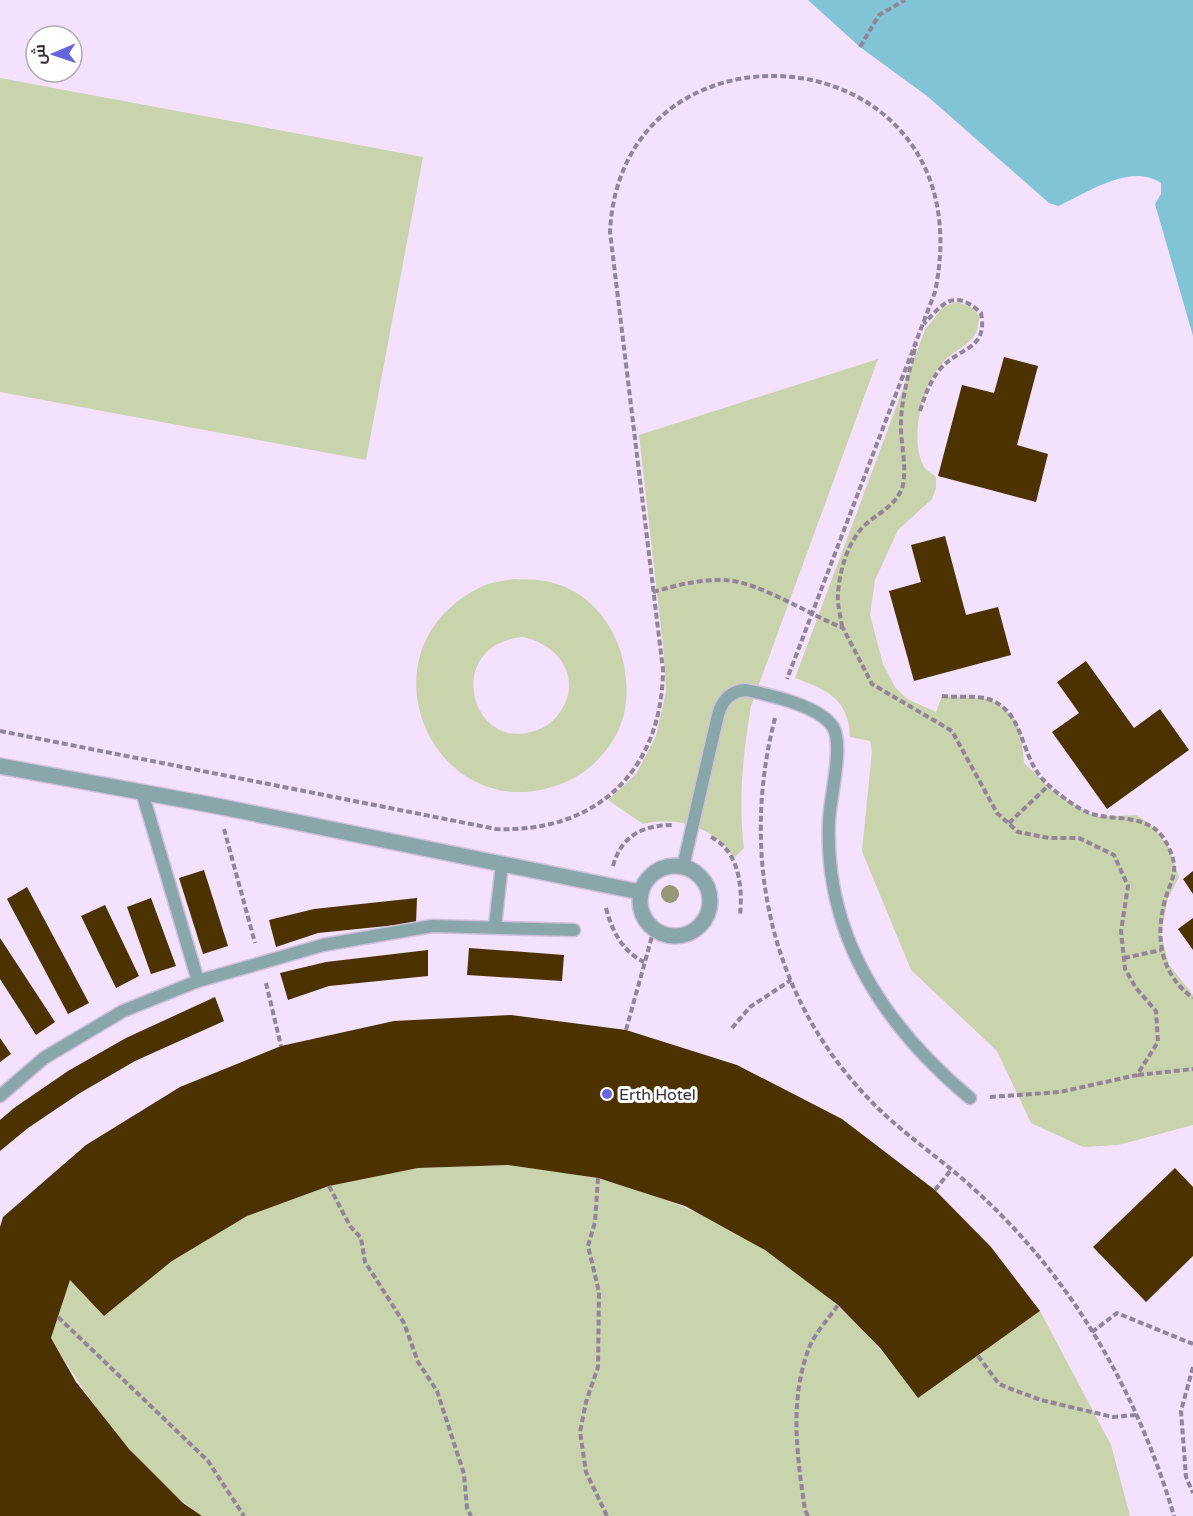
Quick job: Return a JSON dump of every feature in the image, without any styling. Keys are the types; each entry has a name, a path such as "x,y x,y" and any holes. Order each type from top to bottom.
{"street":[{"path":"0,766 217,806 640,892"},
{"path":"664,867 683,867 697,873 705,882 710,904 701,926 680,936 669,936 654,929 642,915 640,892 645,881 653,873 664,867"}],"lane":[{"path":"683,867 720,706 725,699 739,691 753,692 814,711 825,717 837,738 838,749 831,792 830,856 842,918 854,954 871,988 892,1020 916,1049 970,1098"},
{"path":"142,792 198,981"},
{"path":"495,926 502,864"},
{"path":"0,1096 44,1058 123,1011 198,981 323,945 432,926 574,930"}],"path":[{"path":"860,47 879,15 905,0"},
{"path":"890,114 920,156 939,207 942,236 940,264 934,292 779,700 766,752 761,787 760,856 773,929 791,980 820,1037 842,1069 895,1125 1002,1215 1035,1253 1092,1332 1136,1415 1163,1477 1174,1516"},
{"path":"615,184 631,146"},
{"path":"0,731 496,829 542,828 575,817 605,799 638,764 650,742 663,695 663,670 612,256 610,232 614,192"},
{"path":"920,411 931,381 942,367 976,344 982,335 981,313 967,301 957,299 940,305 921,327 903,396 902,486 897,498 885,511 864,525 853,541 843,565 837,596 843,628 872,684 952,731 997,813 1018,832 1049,838 1079,838 1114,855 1128,886 1121,931 1125,969 1136,988 1156,1011 1158,1042 1137,1075"},
{"path":"653,592 688,582 729,580 772,594 811,615 843,628"},
{"path":"942,696 988,699 1002,707 1014,718 1039,775 1049,785 1087,812 1141,820 1150,824 1161,835 1169,848 1175,874 1161,917 1161,950 1167,968 1182,990 1193,998"},
{"path":"1009,824 1049,785"},
{"path":"217,806 261,963 281,1046"},
{"path":"626,1030 654,929"},
{"path":"1124,958 1161,950"},
{"path":"732,1028 750,1007 791,980"},
{"path":"970,1098 1060,1092 1137,1075 1193,1069"},
{"path":"935,1190 951,1170"},
{"path":"598,1178 596,1222 588,1246 599,1292 598,1367 586,1402 580,1432 586,1472 607,1516"},
{"path":"329,1186 350,1226 361,1238 365,1262 404,1323 418,1362 437,1391 464,1474 467,1508 471,1516"},
{"path":"808,1516 805,1510 797,1452 797,1392 810,1346 838,1305"},
{"path":"1092,1332 1117,1313 1193,1344"},
{"path":"58,1317 208,1461 243,1516"},
{"path":"978,1356 999,1384 1030,1396 1113,1417 1136,1415"},
{"path":"1193,1368 1181,1411 1186,1477 1193,1493"}],"green space":[{"path":"0,78 423,157 366,460 0,392"},
{"path":"956,302 971,307 979,315 976,332 969,342 945,360 937,370 925,395 918,425 919,453 924,467 936,477 936,488 932,499 898,530 875,580 870,615 883,664 895,687 907,699 936,712 942,696 989,699 1014,718 1021,734 1024,763 1055,793 1095,817 1136,815 1150,824 1169,848 1179,877 1168,898 1161,934 1169,965 1193,995 1193,1125 1118,1145 1083,1147 1031,1123 997,1051 911,970 862,851 872,751 870,741 850,737 845,713 834,697 826,691 795,678 925,330 943,307"},
{"path":"878,359 751,706 742,777 741,812 744,848 734,858 717,839 694,826 669,821 643,824 608,800 636,774 656,736 666,692 663,646 639,435"},
{"path":"514,579 541,580 566,588 585,599 600,613 612,631 620,651 627,693 624,714 616,735 595,762 568,781 522,792 481,784 449,763 427,731 417,693 421,654 441,617 479,588","holes":["523,637 536,641 558,656 564,666 569,690 566,702 558,715 543,728 531,732 510,733 492,725 480,711 474,694 474,675 482,657 498,644"]},
{"path":"508,1165 587,1177 631,1188 694,1212 755,1244 811,1283 848,1315 890,1361 918,1398 1040,1311 1111,1445 1130,1516 202,1516 157,1478 118,1435 82,1387 51,1338 70,1280 104,1316 172,1261 247,1216 329,1186 418,1168"}],"water":[{"path":"808,0 1193,0 1193,336 1155,204 1161,194 1161,183 1149,177 1123,178 1095,187 1058,206 1049,203 927,96 860,47"}],"building":[{"path":"1004,357 1038,366 1017,445 1048,454 1036,502 938,476 962,385 994,393"},
{"path":"945,536 966,615 998,607 1011,655 914,681 889,591 921,582 911,545"},
{"path":"1086,661 1134,728 1160,709 1189,750 1107,809 1052,732 1079,713 1057,682"},
{"path":"204,870 228,946 203,954 179,878"},
{"path":"1193,871 1193,894 1183,879"},
{"path":"27,887 89,1003 68,1014 7,899"},
{"path":"151,898 176,966 151,974 127,907"},
{"path":"417,898 416,923 318,933 276,947 269,920 314,909"},
{"path":"105,905 139,976 116,988 81,916"},
{"path":"1193,918 1193,950 1178,929"},
{"path":"0,938 55,1022 36,1035 0,979"},
{"path":"469,948 564,955 562,981 467,975"},
{"path":"428,950 428,976 329,986 288,1000 280,973 326,962"},
{"path":"215,997 224,1021 135,1061 80,1093 28,1128 0,1151 0,1120 14,1108 68,1071 126,1038"},
{"path":"511,1015 626,1030 737,1065 842,1119 935,1190 991,1247 1040,1311 918,1398 881,1349 838,1305 765,1250 685,1206 598,1178 508,1165 418,1168 329,1186 247,1216 172,1261 104,1316 70,1280 51,1338 76,1382 129,1449 183,1503 202,1516 0,1516 0,1227 3,1217 86,1145 180,1087 281,1046 394,1021"},
{"path":"0,1038 11,1054 0,1062"},
{"path":"1175,1168 1193,1187 1193,1256 1146,1302 1093,1247"}],"place":[{"name":"Erth Hotel","path":"607,1094"}]}
